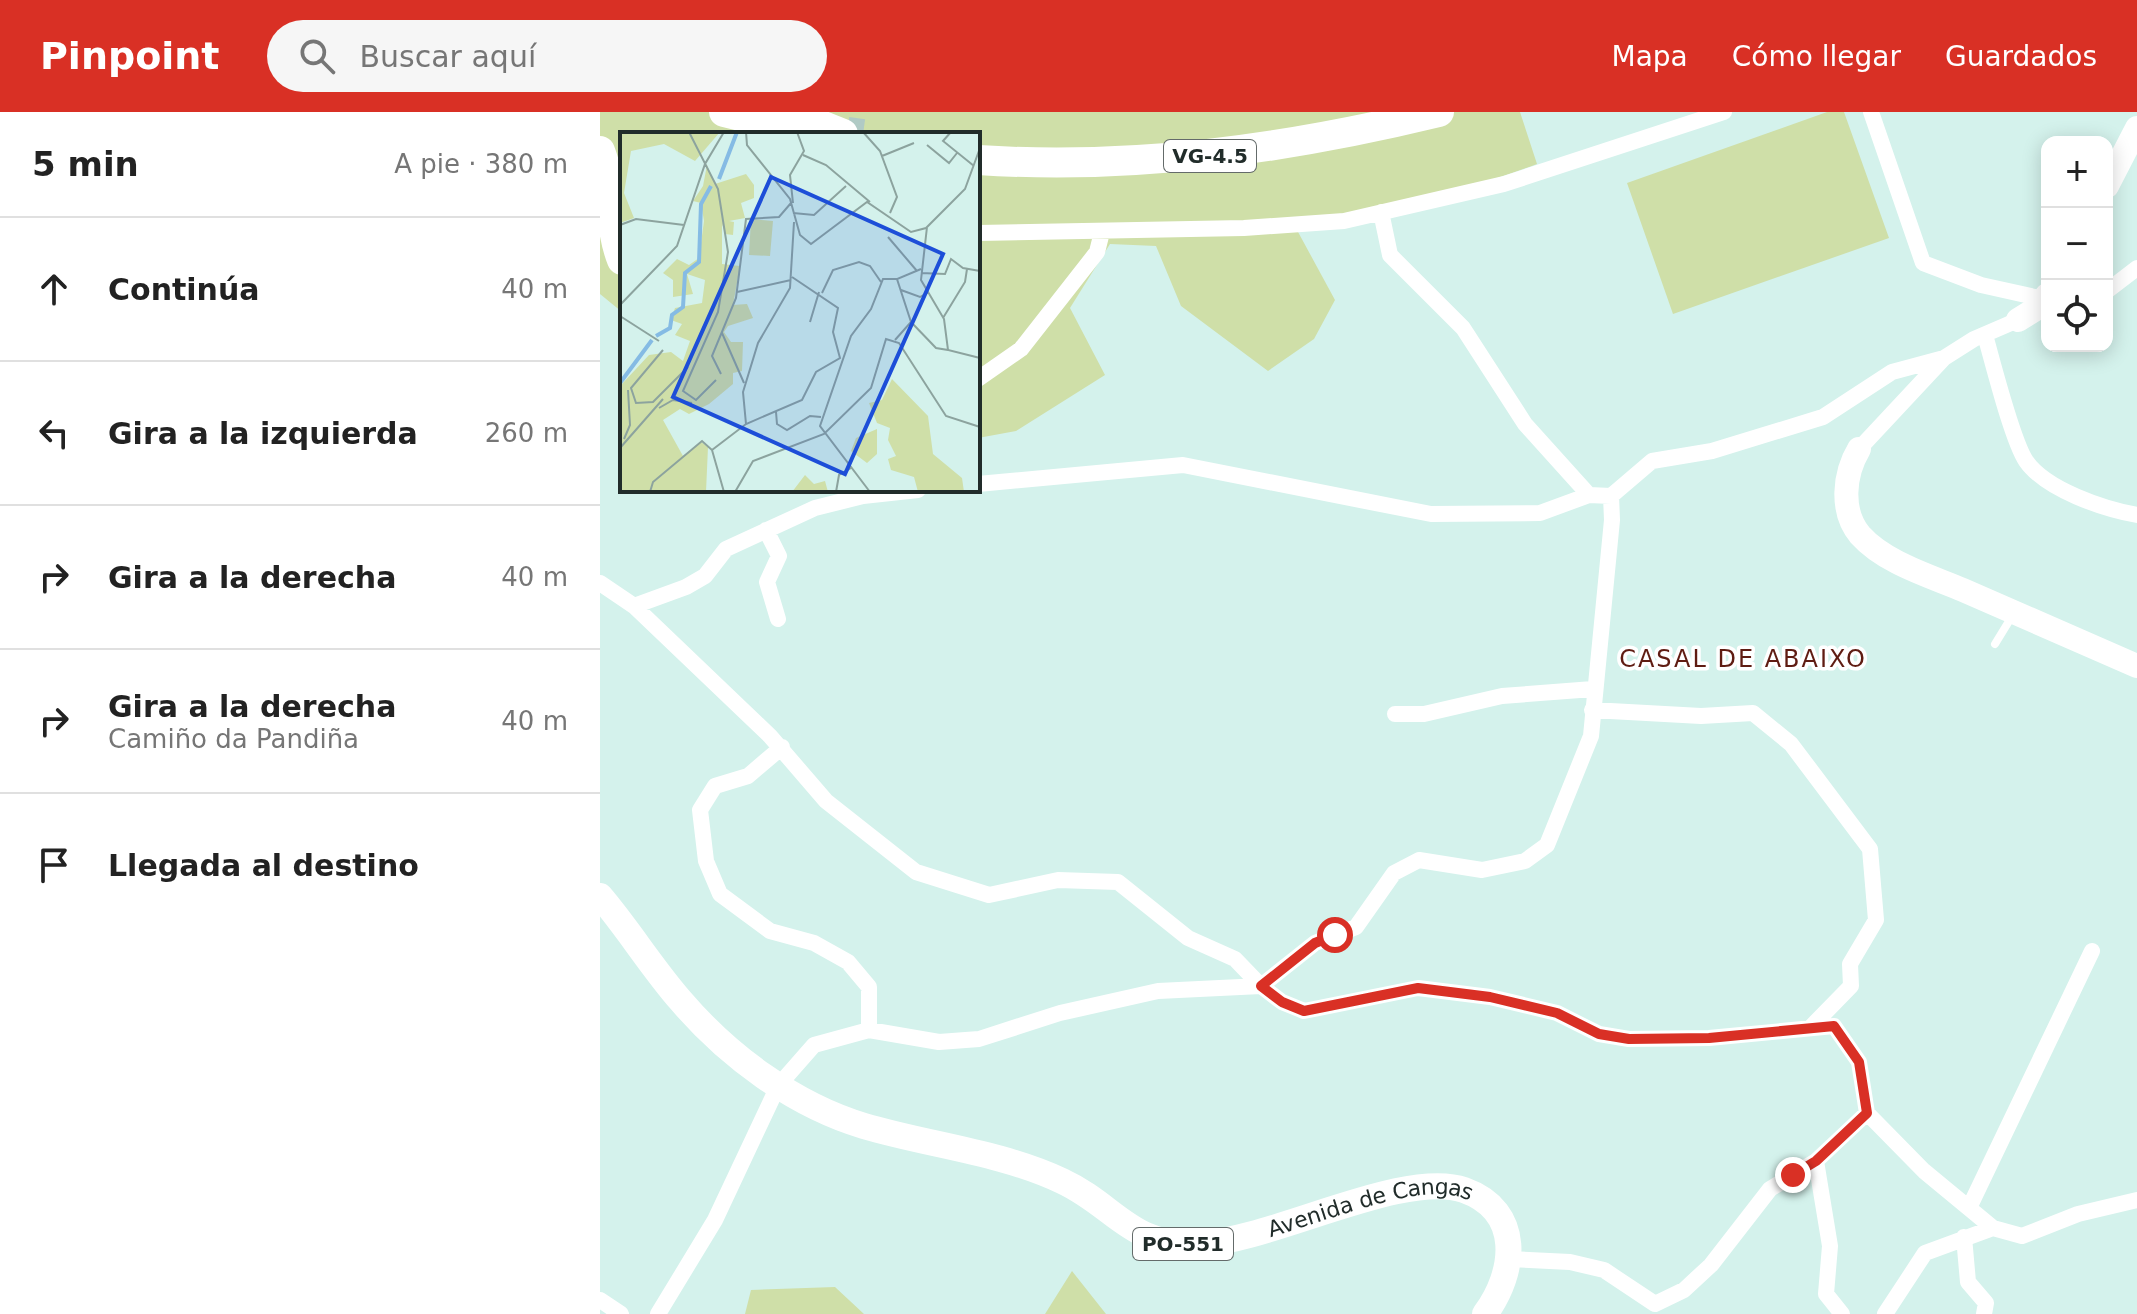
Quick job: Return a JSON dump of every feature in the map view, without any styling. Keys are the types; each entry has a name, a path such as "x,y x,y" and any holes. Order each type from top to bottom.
{"highway":[{"path":"724,112 805,132"},
{"path":"789,112 838,132"},
{"name":"VG-4.5","path":"980,160 1108,162 1213,156 1300,143 1439,112"},
{"path":"600,151 610,187 614,232 620,253"}],"main road":[{"name":"PO-551","path":"600,896 681,1002 722,1042 778,1086"},
{"name":"Avenida de Cangas","path":"778,1086 861,1125 1063,1181 1133,1230 1165,1244 1241,1239 1399,1191 1436,1184 1464,1190 1489,1203 1503,1224 1510,1259"},
{"path":"1485,1314 1502,1291 1510,1259"}],"street":[{"path":"980,233 1102,232 1344,221 1504,184 1724,112"},
{"path":"1871,112 1923,263 2039,306"},
{"path":"2113,174 2137,128"},
{"path":"1381,212 1390,255 1463,328 1525,424 1589,495"},
{"path":"980,378 1021,349 1097,252 1102,232"},
{"path":"2113,286 2137,268"},
{"path":"980,484 1183,465 1431,514 1540,513 1589,495 1611,496 1652,461 1712,451 1823,417 1892,372 1944,358 2039,306"},
{"path":"1985,335 2026,461 2053,482 2088,502 2137,515"},
{"path":"1944,358 1859,449 1847,479 1850,520 1862,537 1899,562 2137,666"},
{"path":"634,606 686,587 705,576 726,549 815,508 864,493"},
{"path":"658,1314 715,1220 778,1086 814,1045 869,1030 939,1042 979,1039 1060,1013 1158,991 1261,986 1315,943 1356,927 1394,873 1419,860 1482,870 1525,861 1547,845 1591,736 1593,689 1612,520 1611,496"},
{"path":"766,530 779,556 767,582 778,619"},
{"path":"600,583 634,606 782,747 826,801 916,872 989,895 1058,880 1118,882 1188,938 1235,959 1282,1002 1304,1011 1418,988 1490,997 1557,1013 1599,1034 1629,1039 1709,1038 1834,1026 1859,1062 1867,1113 1924,1171 1993,1228 2022,1236 2078,1214 2137,1200"},
{"path":"1395,714 1424,714 1502,696 1593,689"},
{"path":"1592,710 1701,716 1753,713 1791,744 1870,849 1876,920 1850,964 1851,986 1810,1028"},
{"path":"782,747 748,776 715,786 700,810 706,861 720,894 770,931 814,943 848,962 869,987 869,1030"},
{"path":"1969,1208 2092,951"},
{"path":"1510,1259 1570,1262 1604,1270 1651,1309 1684,1290 1711,1265 1770,1189 1816,1161 1867,1113"},
{"path":"1816,1161 1830,1246 1826,1294 1842,1314"},
{"path":"1885,1314 1925,1253 1993,1228"},
{"path":"1964,1237 1968,1282 1986,1303 1984,1314"},
{"path":"600,1300 621,1314"}],"lane":[{"path":"1995,644 2014,613"}],"green space":[{"path":"600,112 1520,112 1537,164 1416,200 1354,212 1291,219 1335,300 1314,339 1268,371 1181,306 1156,246 1110,244 1070,308 1105,375 1016,431 980,438 980,132 620,132 620,310 600,294"},
{"path":"1827,112 1844,112 1889,238 1673,314 1627,183"},
{"path":"1072,1271 1106,1314 1045,1314"},
{"path":"835,1287 864,1314 745,1314 751,1290"}],"tunnel":[{"path":"855,132 858,112"}],"district":[{"name":"CASAL DE ABAIXO","path":"1743,659"}],"route":[{"path":"1335,935 1315,943 1261,986 1282,1002 1304,1011 1418,988 1490,997 1557,1013 1599,1034 1629,1039 1709,1038 1834,1026 1859,1062 1867,1113 1816,1161 1793,1175"}]}
